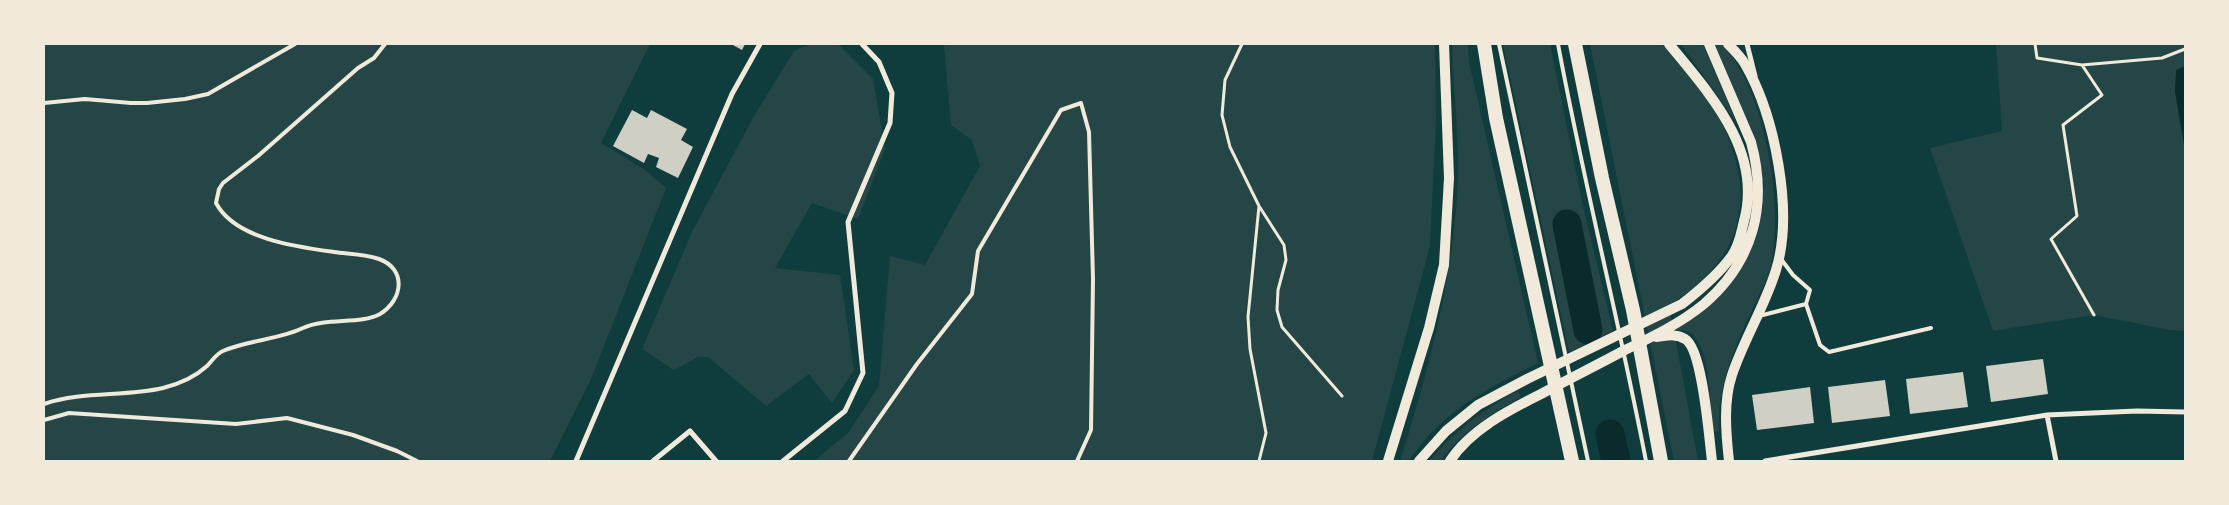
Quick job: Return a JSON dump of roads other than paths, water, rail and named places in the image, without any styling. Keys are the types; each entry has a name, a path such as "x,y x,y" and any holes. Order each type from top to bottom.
{"highway":[{"path":"1484,44 1496,118 1572,461"},
{"path":"1575,44 1602,178 1633,310 1661,461"}],"main road":[{"path":"1388,461 1429,328 1444,265 1449,169 1444,44"},
{"path":"1419,461 1446,431 1465,414 1527,379 1670,310 1703,287 1732,255 1740,240 1746,214 1748,190 1746,168 1739,145 1716,102 1669,44"},
{"path":"1450,461 1474,436 1506,412 1647,339 1704,304 1718,289 1743,255 1752,238 1758,207 1759,181 1756,158 1709,44"},
{"path":"1728,44 1745,63 1762,101 1780,172 1783,214 1776,271 1732,375 1728,395 1726,436 1729,461"},
{"path":"1647,339 1674,334 1687,339 1694,351 1700,368 1712,461"}],"street":[{"path":"576,461 732,94 760,44"},
{"path":"783,461 845,411 863,373 848,222 890,123 892,93 879,62 862,44"},
{"path":"1747,44 1762,101"},
{"path":"1765,461 2048,415 2137,411 2185,412"},
{"path":"2048,415 2056,461"},
{"path":"653,461 690,431 716,461"}],"lane":[{"path":"44,103 79,99 131,103 185,99 208,94 296,44"},
{"path":"44,404 105,393 162,388 191,378 222,351 296,332 317,324 366,319 389,308 399,292 399,282 392,268 380,259 320,250 262,237 237,227 216,203 219,189 223,183 252,162 358,68 374,58 385,44"},
{"path":"1499,44 1588,461"},
{"path":"1558,44 1646,461"},
{"path":"849,461 918,364 972,294 978,251 1061,110 1081,103 1088,132 1092,279 1090,430 1077,461"},
{"path":"1779,258 1793,275 1810,290 1806,304 1820,345 1829,352 1931,328"},
{"path":"1757,316 1806,304"},
{"path":"44,420 69,413 236,424 287,418 353,435 398,451 416,461"}],"waterway":[{"path":"1567,224 1588,330"},
{"path":"1610,434 1616,461"}]}
